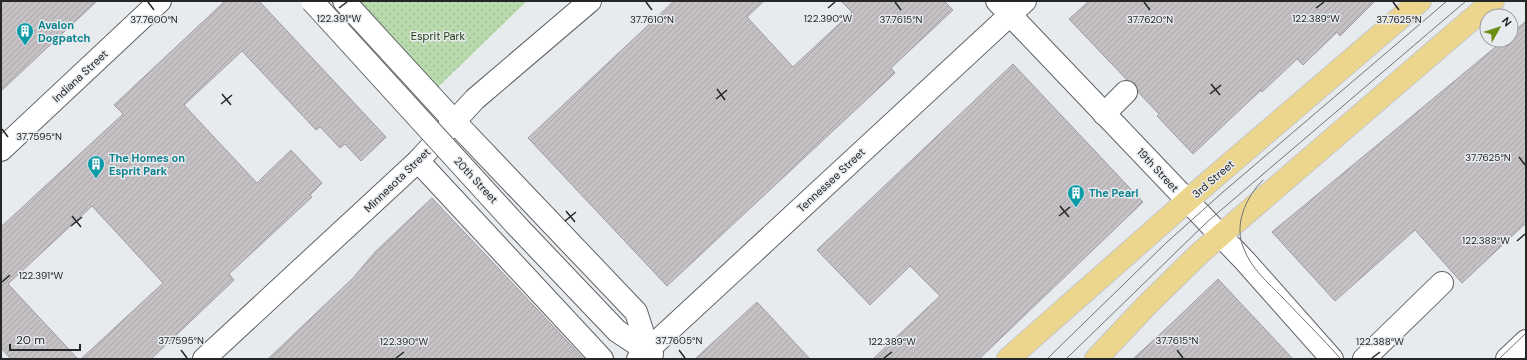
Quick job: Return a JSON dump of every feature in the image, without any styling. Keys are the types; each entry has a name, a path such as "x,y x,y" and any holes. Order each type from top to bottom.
{"main road":[{"name":"3rd Street","path":"1008,359 1187,201 1420,1"},
{"path":"1096,359 1162,290 1220,235 1493,1"}],"street":[{"name":"Indiana Street","path":"1,150 160,1"},
{"name":"20th Street","path":"312,1 517,226 617,331 648,356"},
{"path":"344,1 455,122 636,312 648,356"},
{"name":"Minnesota Street","path":"204,359 418,161 475,99 590,1"},
{"name":"19th Street","path":"1011,6 1104,114 1220,235 1332,359"},
{"name":"Tennessee Street","path":"648,356 1011,6"},
{"path":"1104,114 1126,92"},
{"path":"418,161 602,359"},
{"path":"1364,359 1442,283"},
{"path":"1507,359 1526,341"}],"green space":[{"name":"Esprit Park","path":"359,1 527,1 437,88"}],"building":[{"name":"Avalon Dogpatch","path":"1,1 97,1 1,91"},
{"name":"The Homes on Esprit Park","path":"225,1 259,1 386,137 361,161 345,144 340,148 320,127 316,130 242,51 184,105 257,183 291,150 322,183 310,195 312,197 229,274 234,280 151,359 81,359 163,283 92,206 8,284 78,359 11,359 1,348 1,227 123,114 114,105"},
{"path":"674,1 764,1 747,17 793,67 852,12 841,1 944,1 953,10 891,68 895,73 667,286 528,138"},
{"path":"1089,1 1375,1 1340,36 1337,32 1303,65 1297,59 1262,92 1261,90 1193,154 1157,116 1159,114 1138,92 1135,83 1127,80 1069,19"},
{"path":"1526,21 1526,223 1462,283 1415,230 1335,301 1272,232 1494,48 1519,48 1519,27"},
{"path":"1013,64 1143,202 979,359 873,359 940,296 910,266 870,305 817,250"},
{"path":"432,198 584,359 268,359 353,278 375,252"},
{"path":"1218,279 1293,359 1133,359 1172,323"},
{"path":"757,302 810,359 695,359"}],"tram line":[{"path":"1047,359 1166,243 1223,192 1447,1"},
{"path":"1066,359 1207,222 1466,1"},
{"path":"1263,180 1251,195 1243,212 1241,221 1241,240 1247,256 1260,275 1341,359"},
{"path":"1499,359 1526,333"}],"place":[{"name":"Avalon Dogpatch","path":"25,46"},
{"name":"The Homes on Esprit Park","path":"96,179"},
{"name":"The Pearl","path":"1076,208"}]}
